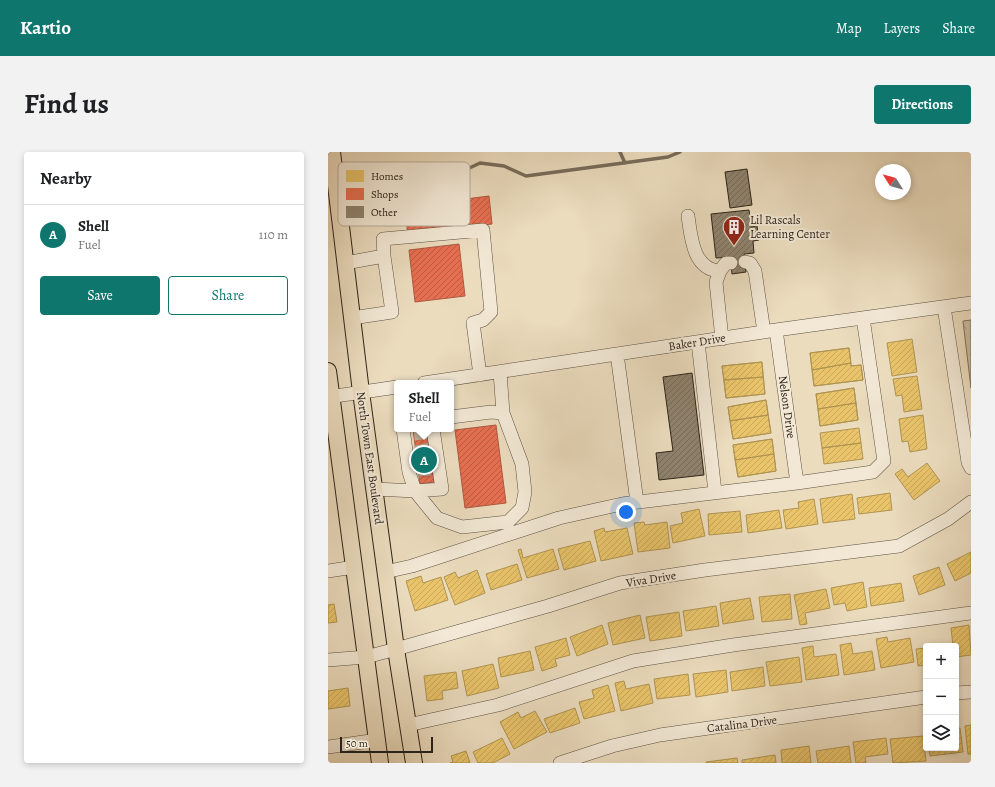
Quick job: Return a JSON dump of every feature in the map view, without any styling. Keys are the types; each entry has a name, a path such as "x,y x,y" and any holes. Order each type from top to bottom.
{"main road":[{"name":"North Town East Boulevard","path":"332,152 338,203"},
{"name":"North Town East Boulevard","path":"341,226 385,572 414,763"},
{"path":"328,371 330,397 380,763"}],"street":[{"path":"688,216 693,248 698,257 706,267 712,271 720,271"},
{"path":"352,318 392,312 383,240 483,230 491,312 483,320 473,323 480,375"},
{"path":"345,263 384,256"},
{"name":"Nelson Drive","path":"745,262 750,263 755,271 770,331 797,483"},
{"path":"722,339 716,282 720,271 726,263 731,263"},
{"name":"Baker Drive","path":"445,380 770,331 971,303"},
{"path":"944,307 968,462 971,468"},
{"path":"385,572 412,566 559,518 637,502 797,483 873,472 884,462 863,318"},
{"path":"698,342 715,492"},
{"path":"617,354 637,502"},
{"path":"407,433 414,471 415,491 437,518 462,528 508,522 522,508 525,492 522,464 503,413 500,372"},
{"path":"330,397 394,387"},
{"path":"454,417 491,412 503,413"},
{"path":"375,489 415,491 442,489 436,469 431,432"},
{"name":"Viva Drive","path":"328,660 366,656 396,650 620,584 705,570 899,546 948,519 971,502"},
{"path":"328,570 354,567"},
{"path":"408,725 498,705 633,661 733,645 971,613"},
{"path":"959,694 971,692"},
{"name":"Catalina Drive","path":"560,763 612,746 660,734 923,697"},
{"path":"328,747 377,740"}],"green space":[{"path":"971,320 971,388 963,321"}],"building: Homes":[{"path":"912,339 917,372 892,376 887,343"},
{"path":"849,348 851,366 861,365 863,380 814,386 810,353"},
{"path":"849,348 851,363 812,370 810,353"},
{"path":"762,362 765,394 726,398 722,366"},
{"path":"762,362 763,377 724,380 722,366"},
{"path":"851,363 851,366 861,365 863,380 814,386 812,370"},
{"path":"917,376 922,409 904,412 902,395 896,396 893,379"},
{"path":"763,377 765,394 726,398 724,380"},
{"path":"854,388 858,420 820,426 816,394"},
{"path":"854,388 856,403 818,409 816,394"},
{"path":"766,400 771,433 733,439 728,407"},
{"path":"766,400 768,415 730,421 728,407"},
{"path":"856,403 858,420 820,426 818,409"},
{"path":"768,415 771,433 733,439 730,421"},
{"path":"923,415 927,449 910,452 908,441 902,442 899,419"},
{"path":"859,428 861,443 822,448 820,433"},
{"path":"772,439 776,471 738,477 733,445"},
{"path":"772,439 774,454 735,460 733,445"},
{"path":"861,443 863,459 824,464 822,448"},
{"path":"774,454 776,471 738,477 735,460"},
{"path":"927,463 940,481 914,500 895,474 902,469 908,477"},
{"path":"890,493 892,510 859,514 857,498"},
{"path":"852,494 855,519 823,523 820,499"},
{"path":"814,499 818,524 786,529 783,510 799,508 798,502"},
{"path":"699,509 705,536 673,543 670,526 683,523 681,513"},
{"path":"779,510 782,528 748,533 746,515"},
{"path":"740,511 742,532 709,535 708,514"},
{"path":"644,522 645,525 667,522 670,548 638,552 634,523"},
{"path":"604,528 605,532 627,528 633,554 601,561 594,531"},
{"path":"590,541 596,561 564,570 558,549"},
{"path":"521,549 523,558 553,549 559,569 527,578 518,550"},
{"path":"971,552 971,573 955,581 947,564"},
{"path":"517,564 522,580 491,590 486,574"},
{"path":"939,567 945,585 919,595 913,576"},
{"path":"477,570 485,593 455,605 444,577 455,572 458,578"},
{"path":"421,576 423,583 441,577 448,600 415,611 406,581"},
{"path":"863,582 867,607 847,611 845,603 834,605 831,588"},
{"path":"901,583 904,601 871,606 869,588"},
{"path":"826,589 830,608 805,613 807,624 800,625 794,595"},
{"path":"790,594 792,619 762,622 759,597"},
{"path":"750,598 754,619 723,624 720,603"},
{"path":"334,604 337,622 328,623 328,605"},
{"path":"716,606 719,626 686,631 683,611"},
{"path":"679,612 682,636 650,641 646,617"},
{"path":"640,615 645,638 613,645 608,623"},
{"path":"602,625 608,644 577,656 570,637"},
{"path":"969,625 971,655 959,657 959,643 953,643 951,628"},
{"path":"887,637 888,642 910,638 914,662 881,668 876,639"},
{"path":"566,638 570,655 555,659 557,666 542,671 535,647"},
{"path":"851,643 853,654 872,651 875,670 844,675 840,645"},
{"path":"813,646 814,657 836,654 839,675 806,680 802,648"},
{"path":"923,648 923,665 918,666 916,649"},
{"path":"530,651 534,670 501,677 498,658"},
{"path":"799,657 802,682 770,686 766,662"},
{"path":"493,664 499,688 467,696 462,671"},
{"path":"763,667 765,686 732,691 730,672"},
{"path":"726,670 728,692 696,697 693,674"},
{"path":"456,672 458,688 442,691 443,699 427,701 424,676"},
{"path":"688,674 690,695 657,699 654,679"},
{"path":"624,681 626,689 649,684 653,703 621,711 615,683"},
{"path":"608,685 615,711 584,719 579,702 594,698 592,690"},
{"path":"348,688 350,706 328,709 328,691"},
{"path":"575,708 580,723 550,733 544,719"},
{"path":"535,711 547,732 514,749 500,722 518,712 521,718"},
{"path":"971,725 971,754 968,754 965,726"},
{"path":"959,728 963,752 930,756 929,751 959,751"},
{"path":"923,736 923,751 925,751 926,761 893,763 890,739"},
{"path":"502,738 510,754 493,763 478,763 473,752"},
{"path":"886,738 888,754 865,757 866,763 856,763 853,742"},
{"path":"809,746 811,763 782,763 781,750"},
{"path":"849,746 851,763 818,763 816,751"},
{"path":"466,751 470,763 450,763 453,762 451,756"},
{"path":"775,755 776,763 742,763 742,760"},
{"path":"737,758 738,763 706,763 706,762"}],"building: Shops":[{"path":"489,196 492,224 408,234 407,226 470,226 470,198"},
{"path":"459,244 465,296 415,302 409,250"},
{"path":"496,425 506,503 465,508 455,430"},
{"path":"413,432 427,432 434,482 420,484"}],"building: Other":[{"path":"747,169 752,205 730,208 725,172"},
{"name":"Lil Rascals Learning Center","path":"749,210 751,227 757,226 759,240 753,241 754,253 744,254 746,272 732,274 730,257 716,258 711,214"},
{"path":"692,373 704,475 659,480 656,453 673,451 663,377"}],"waterway":[{"path":"620,152 625,163"},
{"path":"470,168 480,163 504,166 526,176 668,157 680,152"}],"tunnel":[{"path":"414,434 428,432"},
{"path":"416,452 430,449"},
{"path":"418,470 433,469"}],"place":[{"name":"Lil Rascals Learning Center","path":"734,246"},
{"name":"Shell","path":"424,460"}]}
